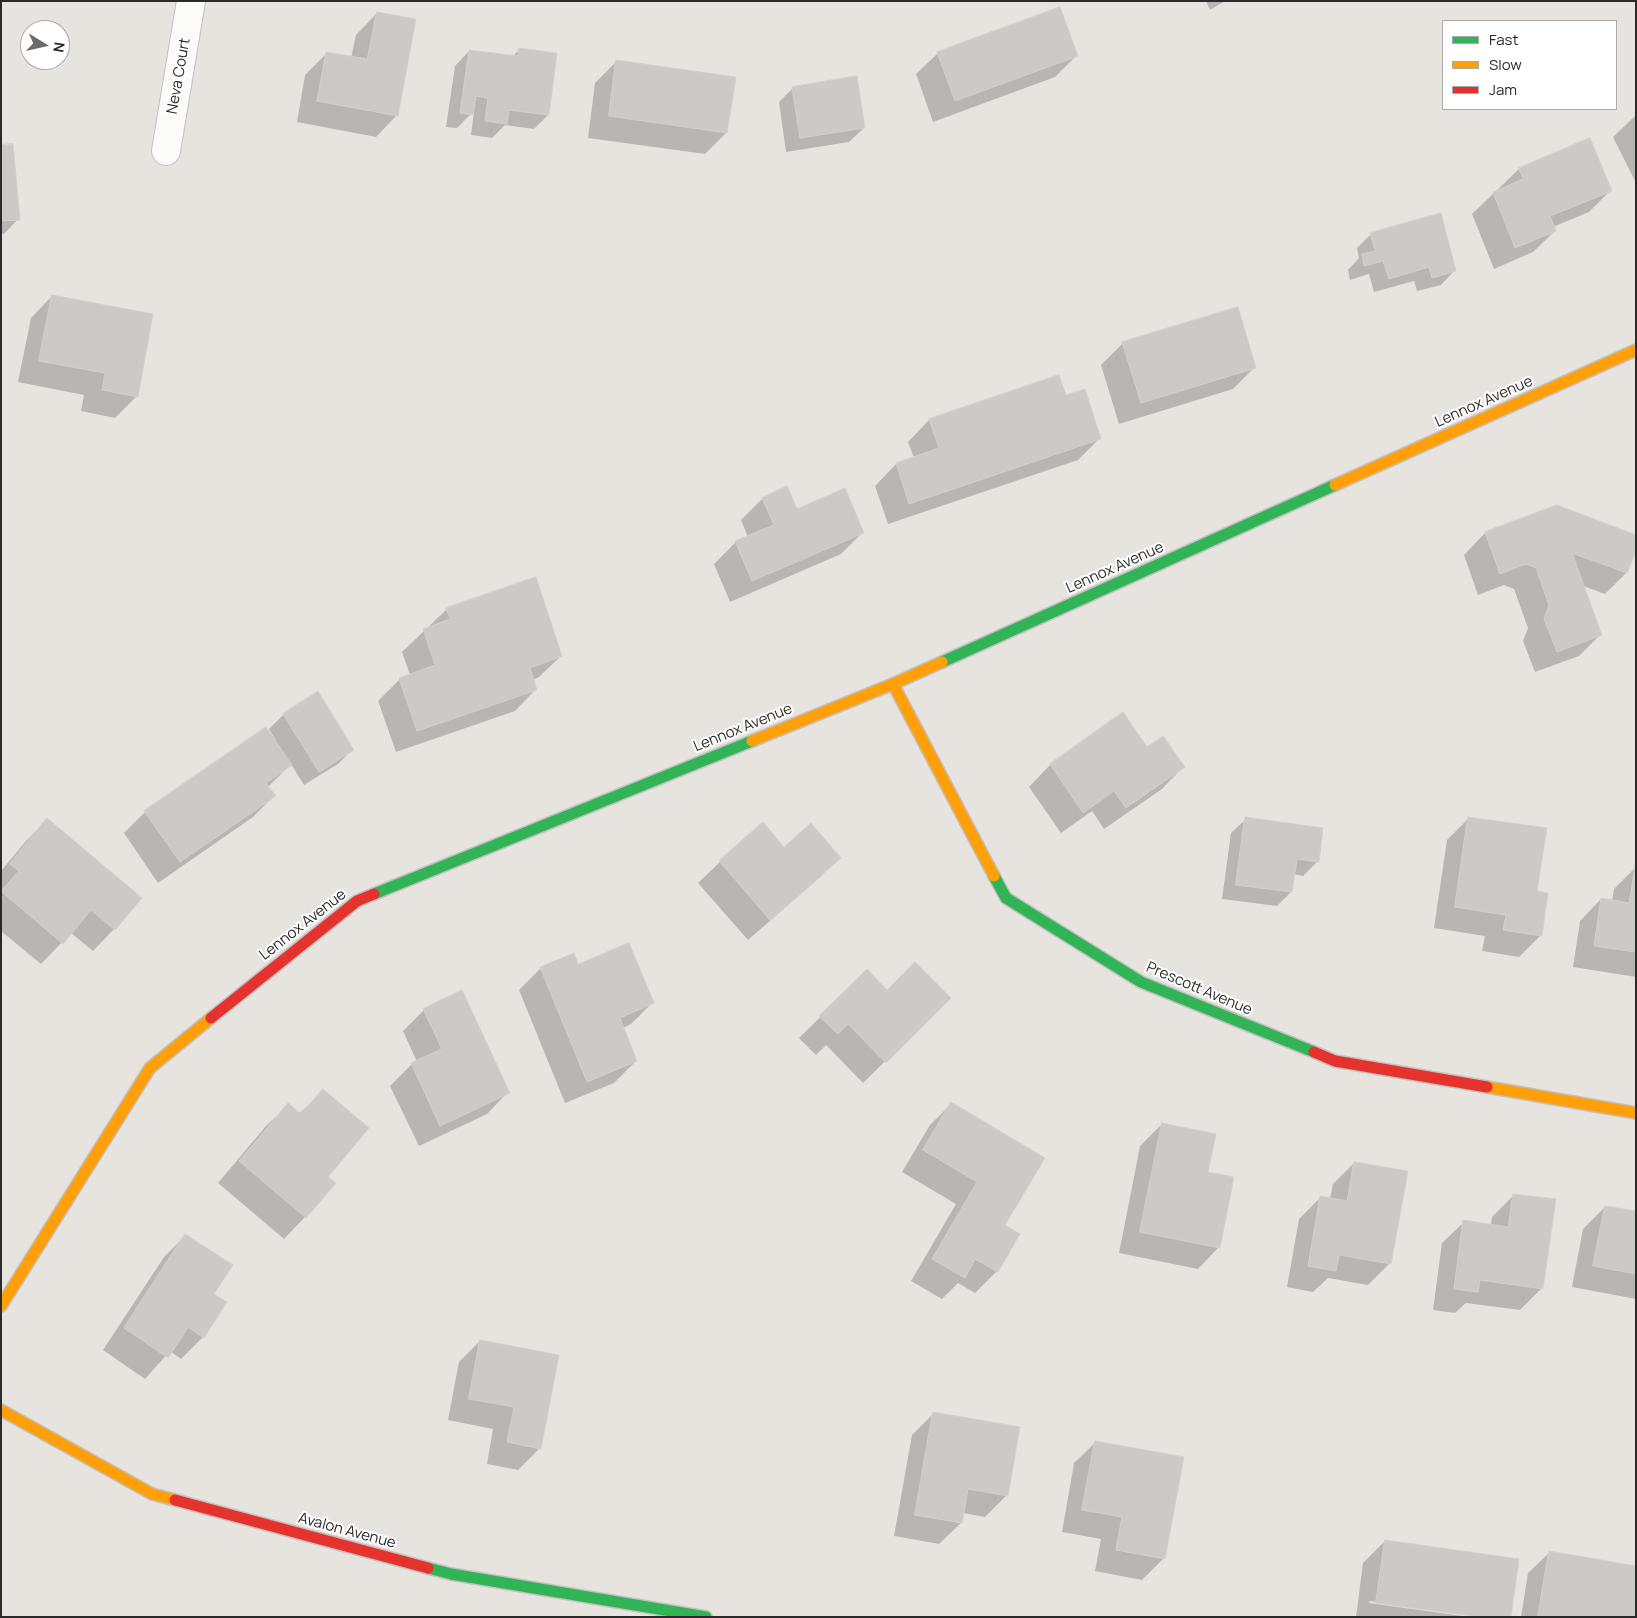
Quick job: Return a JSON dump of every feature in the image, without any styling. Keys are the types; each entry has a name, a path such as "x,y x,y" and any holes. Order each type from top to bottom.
{"street":[{"name":"Neva Court","path":"166,150 192,1"},
{"name":"Lennox Avenue","path":"1,1306 150,1068 357,901 893,684 1636,350"},
{"name":"Prescott Avenue","path":"893,684 1006,898 1141,982 1335,1061 1636,1113"},
{"name":"Avalon Avenue","path":"1,1410 152,1494 451,1574 706,1617"}],"building":[{"path":"1060,7 1078,56 955,101 937,52"},
{"path":"377,12 416,19 398,116 317,101 326,52 367,59"},
{"path":"519,48 557,53 549,115 509,110 507,124 485,121 488,98 476,96 473,115 460,113 469,50 518,56"},
{"path":"616,60 736,77 727,133 609,116"},
{"path":"857,76 865,128 800,138 792,87"},
{"path":"1590,138 1612,191 1550,216 1556,231 1515,248 1493,192 1523,179 1519,168"},
{"path":"13,144 20,220 1,221 1,145"},
{"path":"1441,213 1456,271 1432,278 1429,267 1389,279 1383,261 1364,266 1362,254 1375,251 1370,233"},
{"path":"52,295 153,314 138,397 102,390 105,373 39,361"},
{"path":"1238,307 1256,368 1141,403 1122,342"},
{"path":"1059,375 1066,395 1085,389 1101,439 909,504 896,463 939,448 929,419"},
{"path":"787,486 797,509 845,488 864,533 752,581 735,541 774,525 762,498"},
{"path":"1557,505 1636,535 1636,551 1627,573 1572,553 1602,635 1557,652 1544,619 1549,605 1536,568 1526,564 1500,574 1485,532"},
{"path":"536,577 562,656 530,668 537,690 417,731 399,678 435,665 423,629 450,619 446,608"},
{"path":"318,691 354,750 319,772 283,714"},
{"path":"1123,712 1147,747 1163,736 1185,767 1126,808 1114,791 1083,813 1050,764"},
{"path":"266,727 292,765 266,783 276,796 180,862 144,811"},
{"path":"1245,817 1323,828 1319,862 1297,859 1292,892 1236,885"},
{"path":"1468,817 1547,828 1537,891 1548,893 1542,936 1503,930 1506,915 1455,907"},
{"path":"47,818 142,898 115,930 91,910 63,944 1,891 19,871 10,864"},
{"path":"763,822 784,847 811,823 841,858 770,920 719,861"},
{"path":"1635,866 1636,952 1594,946 1601,898 1629,903"},
{"path":"629,943 654,1003 620,1018 637,1061 587,1082 540,967 574,953 578,964"},
{"path":"915,962 951,998 886,1063 848,1024 838,1034 819,1016 867,969 887,990"},
{"path":"462,990 510,1093 440,1126 411,1063 442,1049 423,1009"},
{"path":"323,1089 369,1128 328,1177 336,1183 306,1218 239,1161 288,1103 301,1114"},
{"path":"951,1102 1045,1158 1005,1225 1020,1234 998,1272 975,1259 965,1278 932,1259 977,1182 923,1150"},
{"path":"1162,1123 1216,1134 1208,1172 1234,1177 1220,1248 1140,1232"},
{"path":"1354,1162 1408,1171 1391,1264 1339,1255 1336,1271 1308,1266 1320,1196 1347,1201"},
{"path":"1513,1194 1556,1199 1543,1289 1480,1280 1478,1292 1454,1289 1463,1220 1508,1227"},
{"path":"1605,1206 1636,1211 1636,1274 1593,1266"},
{"path":"185,1234 233,1265 214,1294 227,1302 204,1338 188,1327 168,1358 124,1328"},
{"path":"480,1340 559,1355 541,1449 507,1442 514,1407 469,1399"},
{"path":"933,1412 1020,1427 1008,1496 968,1489 962,1523 915,1515"},
{"path":"1095,1441 1184,1457 1165,1559 1116,1550 1122,1517 1082,1510"},
{"path":"1385,1540 1519,1559 1511,1617 1479,1617 1376,1603"},
{"path":"1549,1551 1636,1566 1636,1617 1538,1617"}],"traffic: fast":[{"path":"942,662 1335,485"},
{"path":"374,894 752,741"},
{"path":"994,876 1006,898 1141,982 1314,1052"},
{"path":"428,1568 451,1574 706,1617"}],"traffic: slow":[{"path":"1335,485 1636,350"},
{"path":"752,741 893,684 942,662"},
{"path":"893,684 994,876"},
{"path":"1,1306 150,1068 211,1018"},
{"path":"1487,1087 1636,1113"},
{"path":"1,1410 152,1494 175,1500"}],"traffic: jam":[{"path":"211,1018 357,901 374,894"},
{"path":"1314,1052 1335,1061 1487,1087"},
{"path":"175,1500 428,1568"}]}
